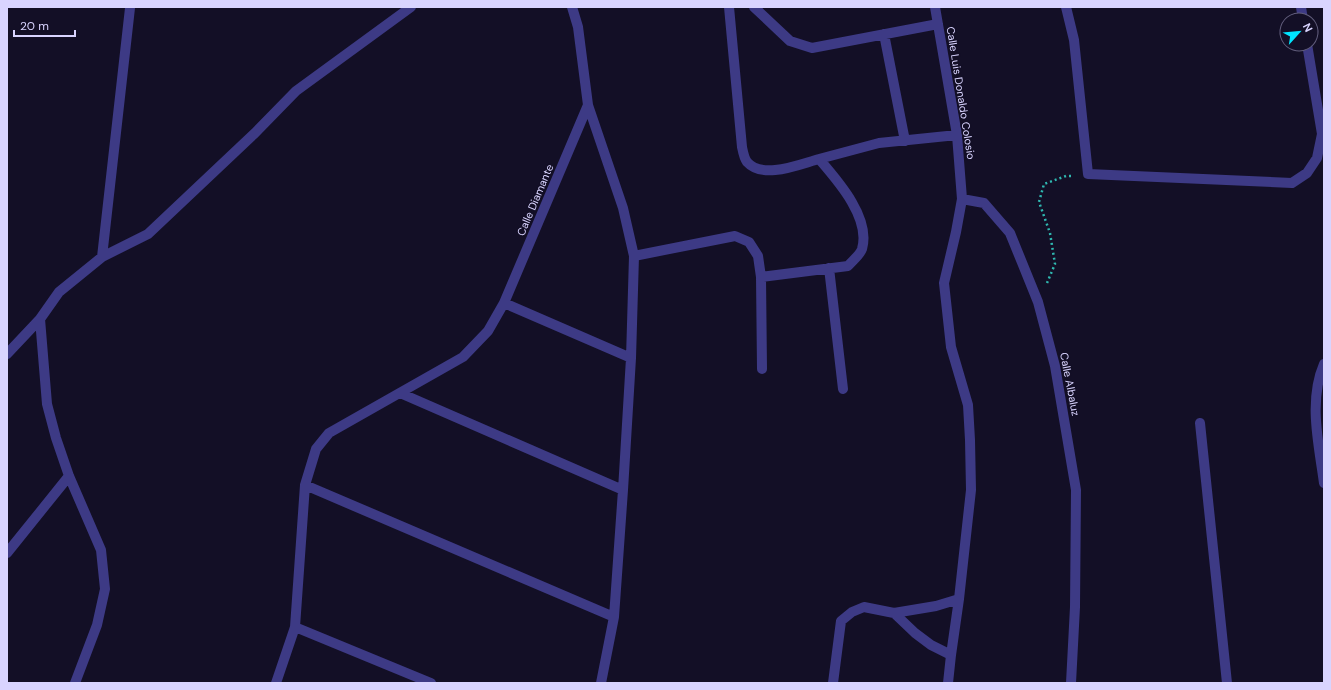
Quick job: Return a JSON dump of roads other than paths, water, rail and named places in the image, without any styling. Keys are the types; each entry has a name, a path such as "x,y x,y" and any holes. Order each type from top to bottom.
{"street":[{"path":"7,354 40,319 58,292 102,257 148,234 255,133 296,91 411,7"},
{"path":"572,7 578,27 588,105 623,208 634,256 631,358 614,617 601,683"},
{"path":"729,7 742,147 746,161 756,170 774,171 879,143 957,135"},
{"path":"754,7 790,41 812,48 938,24"},
{"name":"Calle Luis Donaldo Colosio","path":"935,7 957,135 962,199 944,283 951,347 968,405 972,490 948,683"},
{"path":"1066,7 1074,40 1088,174 1292,183 1307,173 1317,158 1323,137 1308,52"},
{"path":"102,257 130,8"},
{"path":"884,34 905,141"},
{"name":"Calle Diamante","path":"276,683 296,627 305,485 316,449 329,433 463,357 488,331 504,303 588,105"},
{"path":"762,277 848,266 862,251 864,234 859,216 836,178 820,158"},
{"name":"Calle Albaluz","path":"962,199 984,203 1010,233 1038,302 1055,366 1076,490 1075,607 1071,683"},
{"path":"634,256 735,236 749,242 758,256 762,277 762,369"},
{"path":"829,268 844,389"},
{"path":"504,303 631,358"},
{"path":"40,319 47,404 56,438 69,476 101,550 105,590 98,625 75,683"},
{"path":"1324,364 1320,373 1315,410 1324,483"},
{"path":"400,394 623,490"},
{"path":"1200,423 1227,683"},
{"path":"7,553 69,476"},
{"path":"305,485 614,617"},
{"path":"833,683 840,620 852,612 864,607 894,613 936,606 959,599"},
{"path":"894,613 915,633 931,645 951,655"},
{"path":"296,627 431,683"}]}
